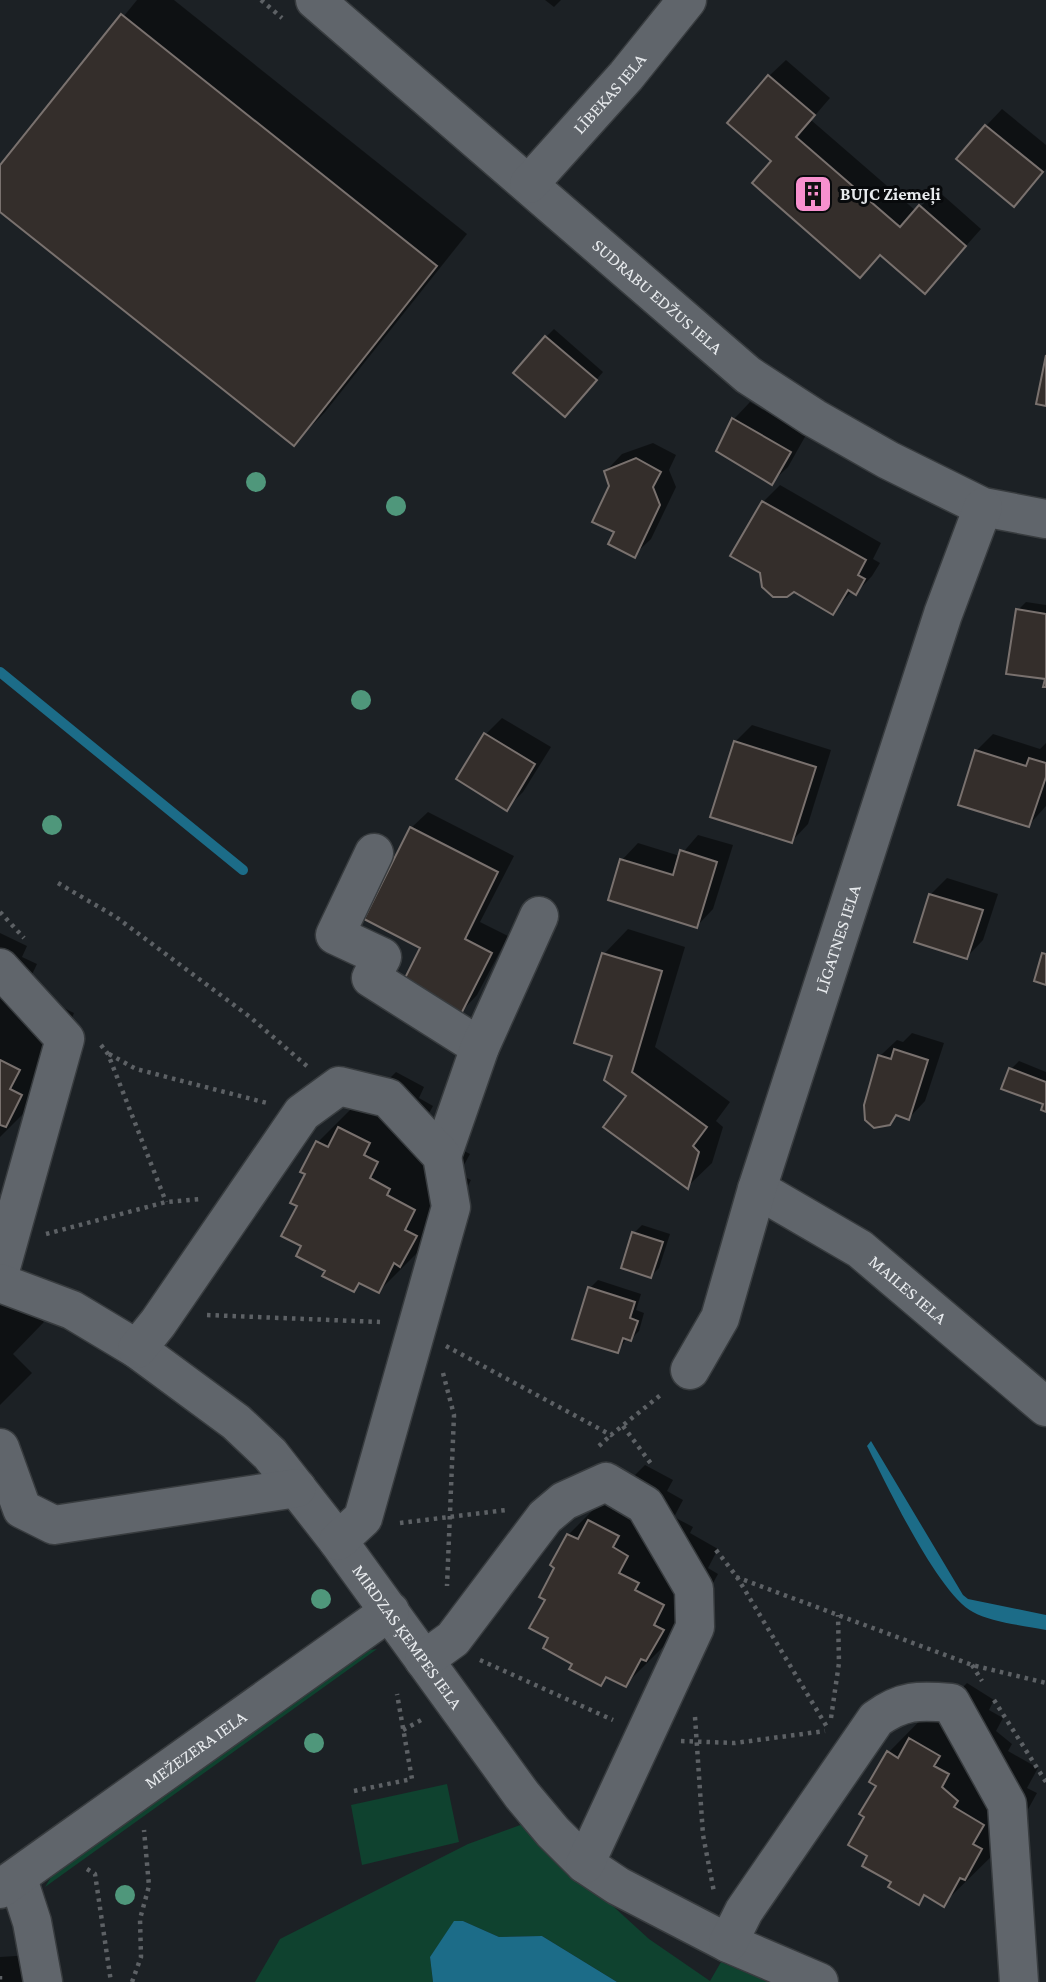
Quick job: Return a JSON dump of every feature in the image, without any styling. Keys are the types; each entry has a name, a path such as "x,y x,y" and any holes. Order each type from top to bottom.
{"street":[{"name":"SUDRABU EDŽUS IELA","path":"315,0 748,374 867,449 983,507 1046,519"},
{"name":"LĪBEKAS IELA","path":"529,184 626,76 687,0"},
{"name":"LĪGATNES IELA","path":"690,1370 720,1318 757,1189 943,614 983,507"},
{"path":"374,853 335,934 382,957 371,978 480,1047"},
{"path":"350,1530 417,1331 451,1207 442,1156 480,1047 539,916"},
{"path":"0,968 65,1038 4,1258"},
{"path":"137,1349 302,1112 334,1089 340,1086 388,1098 442,1156"},
{"name":"MAILES IELA","path":"757,1189 860,1249 1046,1407"},
{"name":"MIRDZAS ĶEMPES IELA","path":"0,1283 72,1310 137,1349 236,1422 270,1454 297,1488 350,1530 390,1612 438,1649 522,1796 585,1864 653,1906 728,1943 819,1982"},
{"path":"0,1448 22,1509 54,1525 297,1488"},
{"path":"438,1649 545,1517 564,1501 606,1482 645,1505 694,1589 695,1627 585,1864"},
{"name":"MEŽEZERA IELA","path":"9,1884 390,1612"},
{"path":"728,1943 744,1911 876,1719 895,1706 924,1700 951,1703 1007,1804 1019,1982"},
{"path":"9,1884 32,1922 43,1982"}],"path":[{"path":"58,883 116,917 250,1017 334,1089"},
{"path":"65,1038 108,1054 136,1069 302,1112"},
{"path":"4,1258 166,1202 244,1197"},
{"path":"417,1331 433,1363 445,1376 454,1415 452,1517 445,1607 438,1649"},
{"path":"624,1426 690,1370"},
{"path":"592,1453 611,1435"},
{"path":"350,1530 507,1510"},
{"path":"677,1560 737,1577 972,1665 1046,1683"},
{"path":"737,1577 829,1730 862,1740"},
{"path":"972,1665 1046,1782"},
{"path":"354,1791 412,1779 397,1694"},
{"path":"695,1714 703,1835 715,1897"},
{"path":"132,1982 141,1957 139,1919 149,1886 143,1825"},
{"path":"85,1867 95,1874 111,1982"},
{"path":"0,1976 0,1982"}],"green space":[{"path":"377,1649 45,1887 53,1874 356,1652"},
{"path":"447,1784 459,1842 362,1865 351,1805"},
{"path":"523,1824 649,1939 710,1981 721,1962 768,1982 617,1982 542,1936 499,1937 463,1921 454,1922 430,1957 433,1982 255,1982 280,1939 468,1844"}],"water":[{"path":"871,1441 963,1595 968,1599 1046,1615 1046,1630 989,1618 973,1612 959,1601 944,1584 914,1536 867,1446"},
{"path":"454,1921 463,1921 499,1937 542,1936 617,1982 433,1982 430,1957"}],"building":[{"path":"121,14 437,266 294,446 0,212 0,165"},
{"name":"BUJC Ziemeļi","path":"768,75 815,115 796,137 900,227 919,205 966,246 925,294 880,255 860,278 752,183 771,161 727,123"},
{"path":"985,125 1043,172 1014,207 956,159"},
{"path":"545,336 597,380 565,417 513,373"},
{"path":"1046,355 1046,406 1036,404"},
{"path":"732,418 791,452 772,485 716,451"},
{"path":"636,458 661,472 653,487 660,505 635,558 608,544 614,532 592,522 609,486 604,471"},
{"path":"762,501 866,560 858,575 865,579 856,595 848,590 833,615 794,592 787,597 773,597 762,587 760,573 730,556"},
{"path":"1016,609 1046,614 1046,687 1043,687 1045,679 1006,674"},
{"path":"484,733 535,764 507,811 456,779"},
{"path":"734,741 816,767 792,843 710,817"},
{"path":"975,750 1026,766 1029,758 1046,763 1046,777 1029,827 958,805"},
{"path":"410,827 498,872 465,939 492,953 461,1014 402,984 420,948 364,919"},
{"path":"680,850 717,862 697,928 608,900 620,859 673,875"},
{"path":"929,894 983,910 967,959 914,942"},
{"path":"602,953 662,971 632,1072 707,1127 693,1146 699,1152 688,1189 603,1127 626,1096 604,1080 612,1056 574,1043"},
{"path":"1042,953 1046,954 1046,985 1034,981"},
{"path":"894,1049 928,1060 909,1120 896,1115 890,1125 874,1128 865,1120 864,1105 878,1055 891,1059"},
{"path":"0,1060 20,1070 10,1089 22,1095 6,1127 0,1125"},
{"path":"1009,1068 1046,1082 1046,1112 1041,1110 1043,1104 1001,1089"},
{"path":"338,1127 370,1143 364,1155 378,1162 370,1178 390,1189 387,1195 415,1210 405,1230 417,1236 400,1267 394,1263 379,1293 359,1283 354,1292 322,1276 325,1271 296,1256 301,1246 281,1236 297,1206 290,1203 305,1174 300,1172 316,1141 328,1147"},
{"path":"632,1232 663,1242 651,1278 621,1268"},
{"path":"588,1287 635,1302 630,1318 638,1321 631,1341 623,1338 618,1353 572,1339"},
{"path":"588,1520 619,1536 613,1547 628,1556 619,1573 639,1583 635,1590 664,1605 654,1625 664,1630 646,1661 641,1659 626,1687 606,1677 601,1686 569,1669 572,1664 543,1648 548,1638 529,1628 545,1600 539,1597 554,1568 550,1565 567,1534 578,1539"},
{"path":"909,1738 940,1756 934,1766 949,1774 942,1787 958,1801 954,1807 984,1825 973,1844 982,1849 965,1880 960,1878 944,1907 924,1895 919,1905 888,1887 891,1882 862,1866 867,1856 848,1845 864,1817 859,1814 876,1786 869,1782 887,1751 898,1758"}],"waterway":[{"path":"0,672 243,870"}],"place":[{"name":"BUJC Ziemeļi","path":"813,194"}]}
